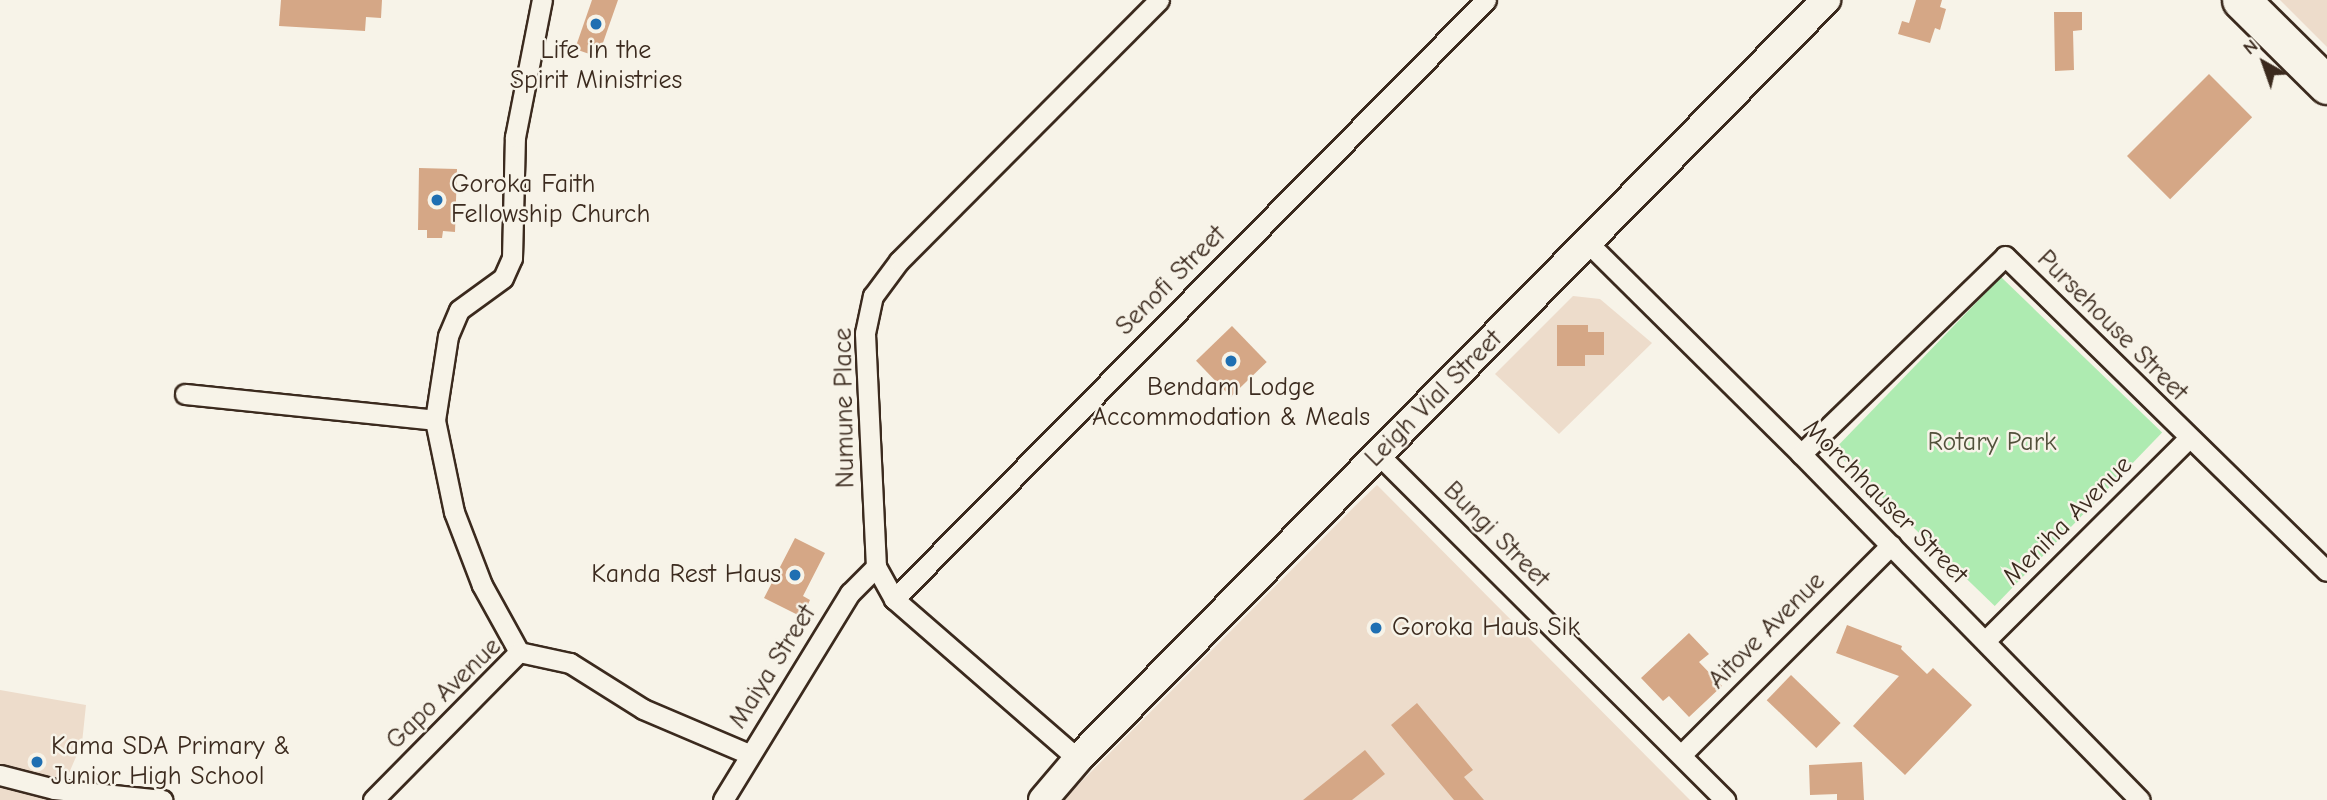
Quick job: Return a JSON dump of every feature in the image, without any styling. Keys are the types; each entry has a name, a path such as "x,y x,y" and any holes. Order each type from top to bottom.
{"highway":[{"path":"2241,0 2327,85"}],"street":[{"path":"519,652 482,585 454,512 435,420 448,336 459,310 503,278 512,258 515,137 542,0"},
{"name":"Numune Place","path":"1079,759 894,599 876,567 865,333 873,296 899,261 1159,0"},
{"name":"Senofi Street","path":"894,599 1486,0"},
{"name":"Leigh Vial Street","path":"1043,800 1079,759 1826,0"},
{"name":"Morchhauser Street","path":"1588,243 1801,454 2140,800"},
{"name":"Pursehouse Street","path":"1801,454 2005,256 2327,571"},
{"path":"185,394 435,420"},
{"name":"Meniha Avenue","path":"1984,641 2189,438"},
{"name":"Bungi Street","path":"1379,455 1725,800"},
{"name":"Aitove Avenue","path":"1681,755 1891,545"},
{"name":"Maiya Street","path":"723,800 850,593 876,567"},
{"name":"Gapo Avenue","path":"373,800 519,652 570,663 643,709 749,754"},
{"path":"0,775 54,789 162,800"}],"shaded area":[{"path":"2280,0 2327,0 2327,47"},
{"path":"1573,296 1600,299 1652,343 1559,434 1495,374"},
{"name":"Goroka Haus Sik","path":"1377,485 1690,800 1063,800 1356,505"},
{"name":"Kama SDA Primary & Junior High School","path":"0,690 86,705 82,743 66,780 71,800 0,800"}],"green space":[{"name":"Rotary Park","path":"2001,277 2162,433 1995,606 1834,450"}],"building":[{"path":"281,0 382,0 381,18 366,17 365,31 279,26"},
{"name":"Life in the Spirit Ministries","path":"592,0 618,0 598,57 575,49"},
{"path":"1916,0 1942,0 1940,7 1946,9 1940,30 1935,28 1930,43 1898,34 1902,21 1909,23"},
{"path":"2054,12 2082,12 2082,30 2073,31 2074,70 2055,71"},
{"path":"2209,74 2252,117 2170,199 2127,156"},
{"name":"Goroka Faith Fellowship Church","path":"419,168 457,169 455,232 443,231 442,238 427,238 427,230 418,230"},
{"path":"1557,325 1588,325 1588,332 1604,332 1604,355 1585,355 1585,366 1557,366"},
{"name":"Bendam Lodge Accommodation & Meals","path":"1232,326 1267,362 1231,397 1196,361"},
{"name":"Kanda Rest Haus","path":"795,538 825,553 803,596 810,600 802,617 764,598"},
{"path":"1847,625 1902,646 1901,649 1927,674 1933,668 1972,705 1905,775 1853,726 1899,676 1836,653"},
{"path":"1689,633 1709,654 1699,662 1722,686 1689,717 1669,696 1663,701 1641,678"},
{"path":"1791,675 1841,723 1816,748 1767,700"},
{"path":"1417,703 1473,770 1464,777 1484,800 1454,800 1391,725"},
{"path":"1365,750 1385,774 1352,800 1303,800"},
{"path":"1862,762 1864,800 1837,800 1837,794 1810,795 1809,765"}],"place":[{"name":"Life in the Spirit Ministries","path":"596,24"},
{"name":"Goroka Faith Fellowship Church","path":"437,200"},
{"name":"Bendam Lodge Accommodation & Meals","path":"1231,361"},
{"name":"Kanda Rest Haus","path":"795,575"},
{"name":"Goroka Haus Sik","path":"1376,628"},
{"name":"Kama SDA Primary & Junior High School","path":"37,762"}]}
